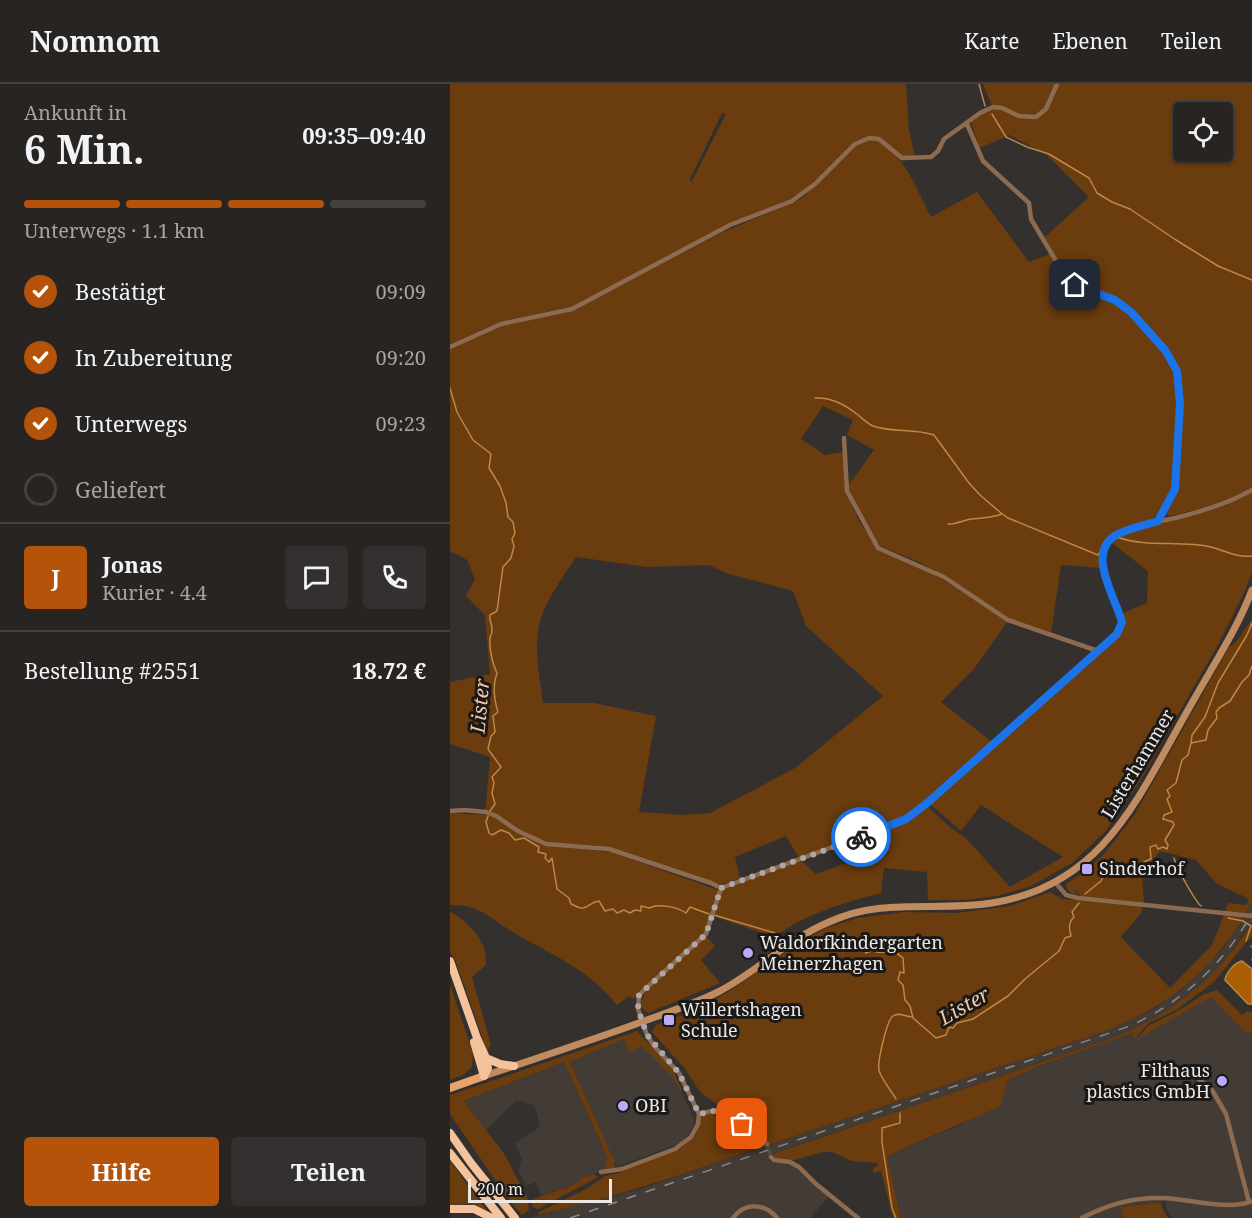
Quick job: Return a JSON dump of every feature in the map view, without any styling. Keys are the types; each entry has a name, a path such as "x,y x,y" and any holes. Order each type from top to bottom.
{"highway":[{"path":"450,961 486,1058 488,1068 484,1076"},
{"path":"450,970 484,1076"},
{"path":"486,1058 500,1064 514,1066"},
{"path":"450,1133 515,1218"},
{"path":"450,1153 495,1216"},
{"path":"450,1209 474,1209 495,1216"}],"main road":[{"name":"Listerhammer","path":"484,1076 642,1022 717,993 735,983 807,932 853,913 907,905 963,906 993,903 1026,894 1055,882 1090,858 1113,836 1125,819 1222,650 1252,590"},
{"path":"450,1088 484,1076"}],"street":[{"path":"450,347 501,324 572,309 730,225 792,201 807,191 862,139 879,139 902,158 924,159 934,155 944,139 967,124 980,112 993,107 1002,108 1020,116 1036,117 1046,110 1057,84"},
{"path":"967,124 983,161 1029,203 1031,219 1065,276 1075,285 1115,300 1131,312 1165,350 1177,371 1180,404 1175,489 1158,521"},
{"path":"844,438 847,491 878,548 944,577 1008,620 1098,651"},
{"path":"450,811 489,813 518,831 546,844 609,849 721,888 906,819 926,804 1117,634 1122,622 1102,570 1102,557 1114,536 1158,521 1183,516 1242,496 1252,490"},
{"path":"1055,882 1066,895 1078,898 1252,916"},
{"path":"601,1172 622,1169 682,1145 695,1131 699,1114 679,1073 650,1041 638,1009 639,995 706,934 721,888"},
{"path":"1082,1218 1112,1205 1146,1199 1164,1198 1236,1206 1250,1202 1226,1114 1212,1090 1193,1074"},
{"path":"699,1114 712,1111 723,1112 762,1138 766,1144"},
{"path":"771,1157 777,1161 795,1164 858,1218"},
{"path":"733,1218 741,1209 757,1206 771,1211 777,1218"}],"shaded area":[{"path":"450,84 906,84 909,130 915,157 901,157 886,142 876,137 856,141 805,191 792,199 734,222 574,306 500,322 450,344","holes":["722,113 726,114 691,183 690,179"]},
{"path":"983,84 1056,84 1045,110 1035,117 992,106"},
{"path":"1058,84 1252,84 1252,488 1211,505 1168,516 1166,512 1176,490 1181,434 1179,369 1148,328 1115,300 1076,284 1066,275 1045,237 1089,197 1046,154 1009,135 980,148 971,123 980,114 993,108 1035,119 1046,111"},
{"path":"873,139 884,144 893,152 908,172 931,217 977,192 1029,262 1050,254 1072,284 1114,301 1130,313 1150,334 1173,365 1176,373 1178,442 1173,487 1166,503 1155,516 1106,541 1100,556 1101,568 1061,565 1051,634 1009,619 945,576 880,546 849,493 848,486 874,450 847,435 853,420 823,406 801,439 825,455 843,452 846,492 859,521 879,550 942,579 1008,621 974,669 941,702 992,742 906,817 799,858 786,836 735,857 740,878 721,885 611,848 557,844 557,847 611,852 718,890 707,930 701,937 633,999 629,996 617,1005 594,982 570,964 478,910 450,905 450,813 485,815 490,757 450,744 450,682 490,674 485,615 466,596 475,579 467,560 450,551 450,349 500,326 572,311 721,233 801,199 859,143","holes":["576,557 647,567 709,565 729,574 793,591 806,626 883,696 795,768 710,813 684,815 639,812 656,716 594,703 543,703 537,641 543,612"]},
{"path":"1252,492 1252,572 1245,591 1219,643 1140,781 1105,832 1072,863 1031,886 997,896 965,900 928,900 927,872 884,868 881,893 839,905 812,916 774,937 713,916 722,889 800,860 816,874 881,850 875,834 906,822 927,806 966,838 1010,887 1063,857 981,805 961,831 930,804 1119,634 1124,624 1123,613 1147,603 1148,571 1112,543 1120,535"},
{"path":"1252,619 1252,901 1246,913 1225,912 1228,903 1246,905 1249,899 1216,883 1196,860 1160,851 1142,874 1144,902 1142,904 1081,897 1074,889 1077,895 1070,891 1066,884 1105,853 1135,814 1229,647 1236,642"},
{"path":"1050,892 1062,899 1143,906 1141,913 1121,937 1170,988 1212,945 1224,915 1244,917 1216,956 1200,973 1166,1000 1125,1023 769,1145 762,1135 723,1110 716,1109 718,1105 700,1092 686,1070 652,1032 656,1025 698,1009 731,990 823,929 858,918 903,912 957,913 1010,906"},
{"path":"1252,901 1252,922 1220,967 1192,994 1145,1024 1109,1039 769,1155 772,1162 792,1164 829,1196 810,1218 529,1218 640,1189 1102,1032 1154,1009 1182,989 1222,950"},
{"path":"450,912 461,918 471,928 485,951 486,965 472,977 491,1045 487,1051 456,962 450,952"},
{"path":"1252,922 1252,935 1214,982 1176,1010 1149,1023 1135,1038 1132,1033 1036,1067 1007,1081 1001,1106 887,1156 901,1218 893,1218 881,1171 873,1173 873,1168 878,1166 877,1163 852,1161 832,1152 823,1152 790,1161 774,1157 773,1154 1131,1030 1172,1007 1208,978 1239,942"},
{"path":"706,936 715,946 701,960 720,983 648,1013 641,1007 645,993"},
{"path":"1242,961 1252,969 1252,1004 1248,1004 1225,980 1231,969"},
{"path":"450,985 473,1053 472,1067 463,1075 450,1080"},
{"path":"1217,990 1242,1015 1247,1011 1252,1013 1252,1032 1247,1034 1211,997 1137,1039 1148,1026 1204,994"},
{"path":"1211,997 1247,1034 1252,1032 1252,1218 1172,1218 1166,1208 1166,1201 1121,1207 1123,1218 901,1218 887,1156 963,1124 1007,1081 1036,1067 1132,1033 1136,1037"},
{"path":"637,1031 673,1070 682,1090 680,1091 674,1078 642,1046 630,1052 624,1039 570,1062 614,1160 615,1168 605,1169 608,1159 564,1062 464,1101 505,1155 527,1197 529,1210 522,1215 506,1196 450,1114 450,1095"},
{"path":"634,1034 673,1074 695,1121 689,1134 682,1141 617,1167 570,1062"},
{"path":"564,1062 611,1166 562,1189 541,1195 536,1182 526,1186 518,1170 522,1159 515,1143 540,1127 533,1105 517,1100 486,1130 464,1101"},
{"path":"713,1112 742,1125 756,1135 765,1146 624,1193 538,1215 539,1212 586,1189 605,1176 619,1173 681,1148 695,1136 702,1116"},
{"path":"450,1161 487,1211 468,1204 450,1205"},
{"path":"594,1174 597,1177 595,1179 538,1209 533,1207 531,1201 573,1184 584,1176"},
{"path":"1161,1202 1168,1218 1123,1218 1121,1207"}],"waterway":[{"path":"979,84 985,106"},
{"path":"992,114 1006,137 1049,154 1089,178 1097,193 1130,209 1218,266 1252,280"},
{"name":"Lister","path":"450,388 457,412 473,440 491,454 489,468 500,486 508,517 513,522 515,533 512,539 514,546 511,558 503,567 497,611 490,615 492,629 490,647 497,673 494,692 498,712 493,716 495,732 491,736 488,749 501,767 492,777 495,804 490,811"},
{"path":"815,398 838,402 873,426 934,435 969,483 1008,518 1098,555 1113,533"},
{"path":"948,524 1002,514"},
{"path":"1117,537 1140,542 1199,545 1236,555 1252,556"},
{"path":"1191,743 1192,735 1205,717 1218,683 1252,623"},
{"name":"Lister","path":"1085,894 1101,881 1104,875 1122,872 1151,859 1150,847 1156,845 1158,849 1163,847 1167,849 1168,845 1165,840 1174,825 1173,822 1163,819 1164,815 1172,812 1167,799 1170,796 1167,790 1176,783 1182,760 1188,755 1191,743 1206,740 1208,730 1217,718 1216,712 1230,701 1249,675 1252,666"},
{"name":"Lister","path":"488,816 486,822 489,833 492,835 501,830 509,833 515,840 524,838 539,847 538,852 546,854 545,858 549,862 552,858 557,889 577,907 587,907 599,901 605,911 613,909 617,913 624,910 630,913 635,910 641,911 641,906 649,908 663,906 673,907 686,913 690,907 709,914"},
{"path":"1174,858 1186,884 1201,906"},
{"name":"Lister","path":"813,939 853,947 864,943 863,948 866,953 876,949 876,952 892,952 903,958 904,973 900,972 898,980 903,985 905,1000 910,1006 913,1018 936,1038 946,1035 949,1027 953,1028 957,1023 973,1019 1008,996 1059,951 1065,938 1071,936 1070,926 1074,917 1072,912 1079,903"},
{"name":"Lister","path":"714,915 775,933"},
{"path":"1228,918 1243,921 1251,926 1246,941"},
{"path":"896,1099 880,1073 881,1050 893,1016 899,1014 911,1017"},
{"path":"896,1218 892,1208 882,1128 900,1123 900,1113"}],"tunnel":[{"path":"767,1144 771,1157"}],"railway":[{"path":"570,1218 1130,1026 1167,1005 1200,980 1228,949 1252,913"}],"way so far":[{"path":"742,1124 718,1110 699,1114 675,1067 650,1041 638,1009 639,995 706,934 721,888 861,837"}],"place":[{"name":"Sinderhof","path":"1087,869"},
{"name":"Waldorfkindergarten Meinerzhagen","path":"748,953"},
{"name":"Willertshagen Schule","path":"669,1020"},
{"name":"Filthaus plastics GmbH","path":"1222,1081"},
{"name":"OBI","path":"623,1106"}],"route":[{"path":"861,837 906,819 926,804 1117,634 1122,622 1102,570 1102,557 1114,536 1158,521 1175,489 1180,404 1177,371 1165,350 1131,312 1115,300 1075,285"}]}
